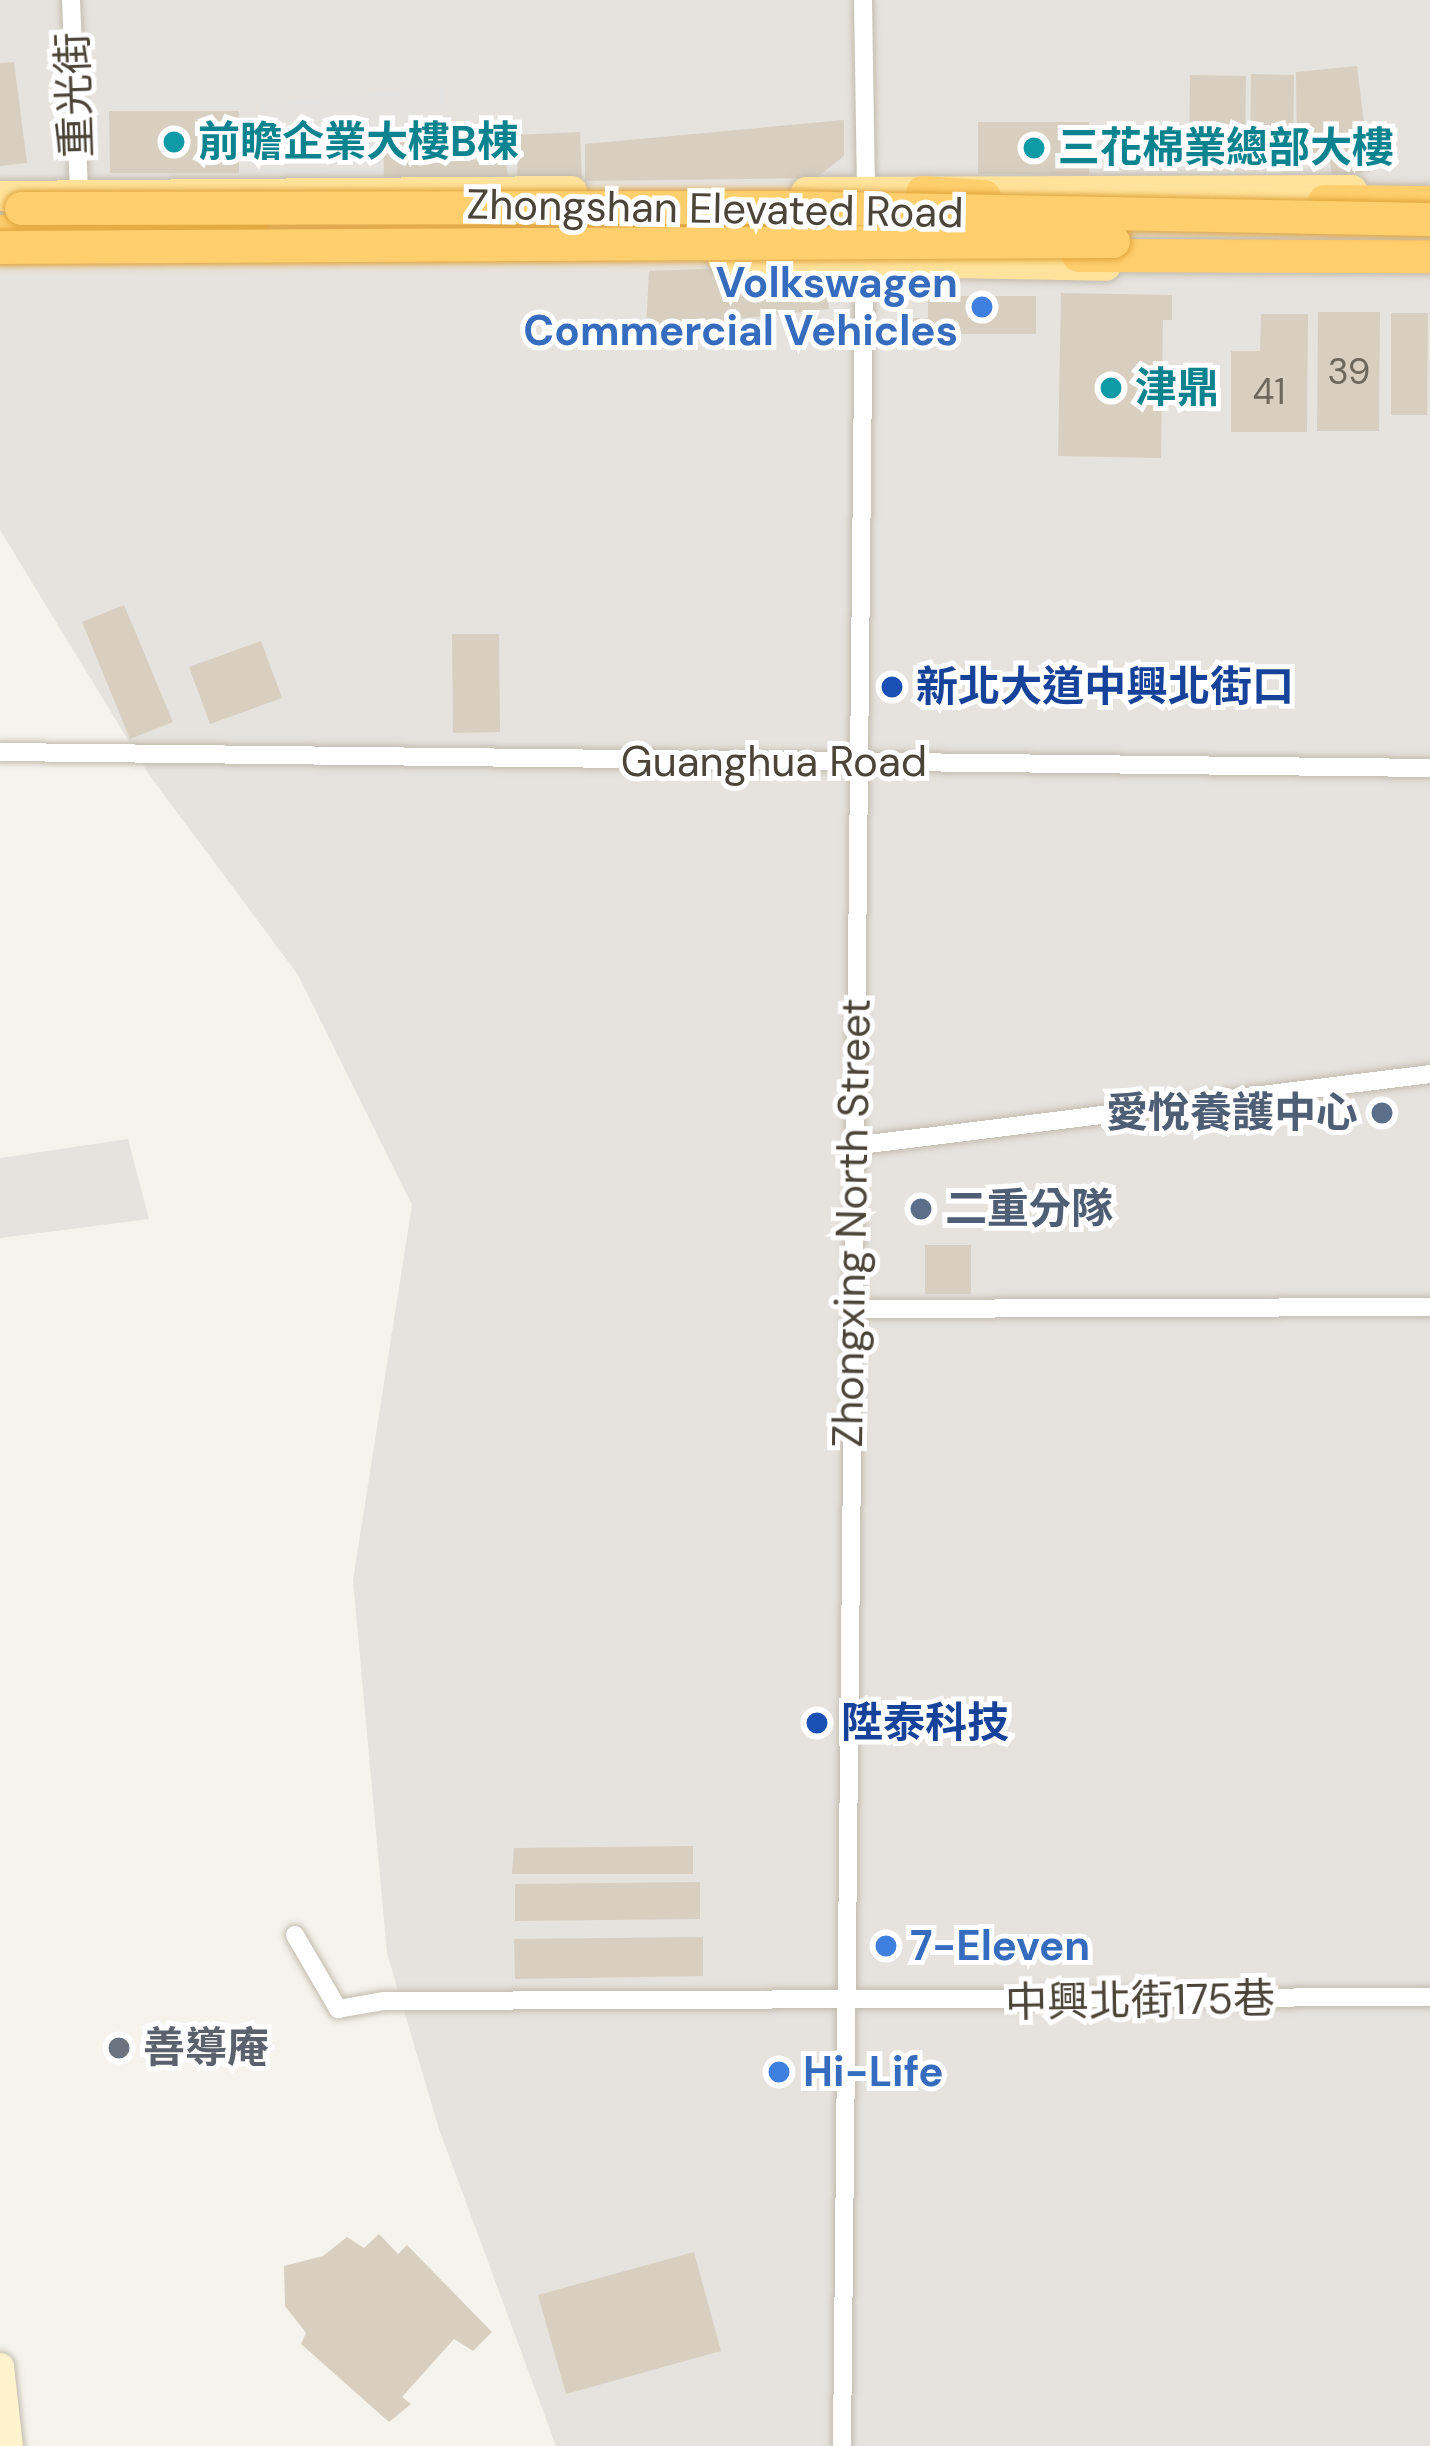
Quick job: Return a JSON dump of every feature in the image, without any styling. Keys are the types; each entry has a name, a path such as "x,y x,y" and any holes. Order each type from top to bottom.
{"highway":[{"path":"922,192 1430,202"},
{"name":"Zhongshan Elevated Road","path":"0,211 78,204 758,207 1430,219"},
{"path":"0,231 664,226 1113,241"},
{"name":"Zhongshan Elevated Road","path":"0,247 1430,240"},
{"path":"914,258 1430,256"}],"main road":[{"path":"0,196 79,190 1430,190"},
{"path":"0,258 914,258 959,266 1430,268"}],"street":[{"name":"重光街","path":"71,0 79,190"},
{"name":"Zhongxing North Street","path":"842,2446 850,2005 843,1822 866,192 863,0"},
{"name":"Guanghua Road","path":"0,752 641,764 857,761 1430,768"},
{"path":"853,1146 1430,1074"},
{"path":"853,1309 1430,1307"},
{"name":"中興北街175巷","path":"295,1935 338,2009 384,2001 850,2005 1430,1997"},
{"path":"0,2366 9,2446"}],"shaded area":[{"path":"0,0 1430,0 1430,2446 556,2446 439,2129 387,1953 353,1580 412,1205 298,975 150,776 0,530"},
{"path":"442,86 450,125 504,127 510,181 263,173 261,104"},
{"path":"128,1139 149,1219 0,1238 0,1158"}],"building":[{"path":"14,62 27,163 0,166 0,63"},
{"path":"1357,66 1370,172 1332,177 1329,152 1297,154 1296,72"},
{"path":"1251,74 1294,75 1293,163 1250,163"},
{"path":"1190,75 1246,76 1245,158 1189,157"},
{"name":"前瞻企業大樓B棟","path":"109,111 239,111 239,173 110,173"},
{"path":"844,120 844,156 816,178 585,181 585,144"},
{"name":"三花棉業總部大樓","path":"978,122 1089,122 1089,175 978,174"},
{"path":"580,132 582,183 518,185 516,135"},
{"path":"383,138 411,138 411,165 505,157 508,176 384,177"},
{"path":"727,268 728,280 812,273 827,286 829,309 646,329 649,271"},
{"name":"津鼎","path":"1061,293 1172,295 1172,320 1163,320 1161,458 1058,456"},
{"name":"Volkswagen Commercial Vehicles","path":"928,296 1036,296 1036,334 901,334 901,318 928,318"},
{"path":"1318,312 1380,312 1379,431 1317,431"},
{"path":"1391,313 1428,313 1427,415 1391,415"},
{"path":"1261,314 1308,314 1307,432 1231,432 1231,351 1260,351"},
{"path":"124,605 173,722 130,739 82,622"},
{"path":"452,634 499,634 500,732 453,733"},
{"path":"261,641 282,698 210,724 189,667"},
{"path":"925,1245 971,1245 971,1294 925,1294"},
{"path":"693,1846 693,1874 512,1874 514,1848"},
{"path":"700,1882 700,1919 515,1921 515,1884"},
{"path":"703,1937 703,1976 515,1979 514,1939"},
{"path":"379,2234 398,2254 407,2245 492,2332 473,2351 454,2339 402,2397 411,2404 389,2422 301,2344 306,2333 285,2306 284,2266 323,2256 347,2237 364,2248"},
{"path":"694,2252 721,2351 566,2394 538,2295"}],"place":[{"name":"前瞻企業大樓B棟","path":"174,142"},
{"name":"三花棉業總部大樓","path":"1034,148"},
{"name":"Volkswagen Commercial Vehicles","path":"982,307"},
{"name":"津鼎","path":"1111,388"},
{"name":"新北大道中興北街口","path":"892,687"},
{"name":"愛悅養護中心","path":"1382,1113"},
{"name":"二重分隊","path":"921,1209"},
{"name":"陞泰科技","path":"817,1723"},
{"name":"7-Eleven","path":"886,1946"},
{"name":"善導庵","path":"119,2048"},
{"name":"Hi-Life","path":"779,2072"}]}
